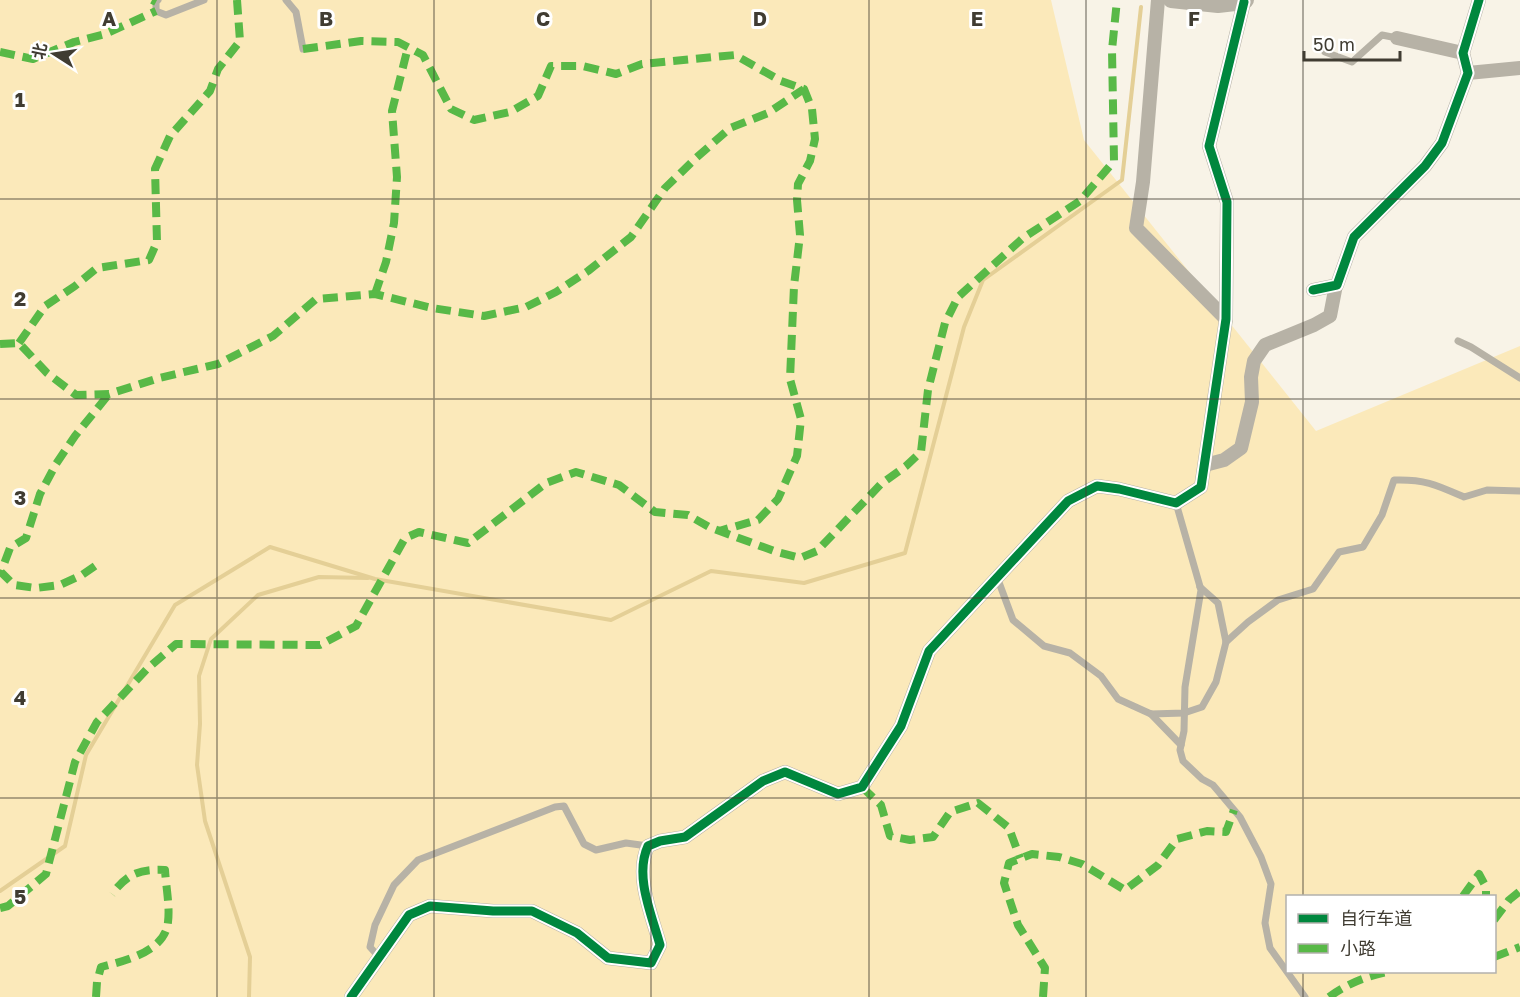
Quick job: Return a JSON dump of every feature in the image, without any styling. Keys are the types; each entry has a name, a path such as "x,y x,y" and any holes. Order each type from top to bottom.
{"street":[{"path":"1158,0 1143,182 1136,228 1226,319"},
{"path":"351,997 409,915 430,906 492,911 532,911 577,933 608,958 651,963 660,945 641,873 643,857 648,846 660,841 685,837 762,781 785,772 838,794 862,787 901,726 929,651 1068,501 1097,486 1176,503 1201,487 1226,319 1227,202 1209,146 1245,1 1218,5 1178,0"},
{"path":"1205,465 1224,460 1241,448 1252,402 1251,377 1254,361 1266,345 1330,316 1336,285 1354,237 1425,166 1442,143 1468,73 1463,53 1479,0"},
{"path":"1396,38 1463,53"},
{"path":"1468,73 1520,68"},
{"path":"1313,290 1336,285"}],"lane":[{"path":"158,0 156,11 166,15 204,0"},
{"path":"286,0 296,12 303,49"},
{"path":"1325,52 1352,62 1382,35 1396,38"},
{"path":"1458,341 1520,378"},
{"path":"1226,642 1278,600 1313,589 1339,552 1363,547 1382,515 1394,480 1430,482 1464,497 1487,490 1520,491"},
{"path":"1176,503 1201,590 1185,687 1180,750 1184,761 1202,779 1213,784 1240,817 1261,857 1271,884 1266,924 1270,948 1286,970"},
{"path":"997,577 1013,620 1044,646 1070,653 1101,675 1118,699 1151,714 1181,745"},
{"path":"1151,714 1184,713 1202,707 1216,682 1226,642 1218,603 1200,586"},
{"path":"379,957 370,947 375,925 394,885 418,860 555,807 564,806 584,844 596,850 626,843 648,846"},
{"path":"1288,973 1305,997"}],"shaded area":[{"path":"0,0 1051,0 1084,140 1316,431 1520,346 1520,997 0,997"}],"waterway":[{"path":"0,891 65,846 86,755 175,605 270,547 375,579 611,620 711,571 804,583 905,553 964,327 983,280 1122,180 1141,7"},
{"path":"249,997 250,957 205,821 197,765 200,724 199,676 211,639 258,595 319,577 368,578"}],"marked path":[{"path":"152,0 156,2"},
{"path":"19,343 45,306 97,268 149,260 157,242 155,169 170,136 210,91 218,69 240,41 237,0"},
{"path":"0,908 8,906 46,874 75,762 97,722 147,669 176,644 320,645 356,626 405,538 419,532 468,543 546,483 576,472 619,485 655,512 688,515 709,527 800,558 817,551 881,484 921,452 928,390 945,323 958,297 1023,238 1080,201 1114,161 1112,50 1117,0"},
{"path":"0,52 33,59 74,42 105,34 156,11"},
{"path":"303,49 361,41 398,42 423,55 451,109 474,120 510,112 538,96 551,66 583,66 616,74 642,64 735,55 781,81 804,89 812,109 815,139 810,161 798,184 797,200 800,235 794,286 790,379 801,419 797,456 778,499 758,520 719,531"},
{"path":"375,294 386,262 394,223 397,177 392,111 408,47"},
{"path":"0,344 19,343 47,373 76,395 109,394 159,378 218,364 273,336 316,299 375,294 432,308 484,316 526,307 556,292 588,271 631,237 665,188 730,128 768,113 804,89"},
{"path":"95,566 60,585 36,588 14,585 1,572 10,548 26,538 40,494 56,464 109,394"},
{"path":"862,787 881,805 890,836 910,840 933,837 950,812 978,803 1009,828 1020,858"},
{"path":"1043,997 1045,968 1018,925 1004,883 1009,863 1032,854 1059,857 1082,864 1125,890 1158,865 1177,839 1207,831 1226,832 1234,810"},
{"path":"96,997 101,967 132,958 152,948 160,941 168,922 165,870 148,870 135,874 124,881 112,894"},
{"path":"1464,895 1479,874 1486,887 1486,895"},
{"path":"1496,917 1509,900 1520,891"},
{"path":"1496,956 1520,947"},
{"path":"1329,997 1357,981 1384,973"}],"cycle path":[{"path":"1313,290 1337,285 1354,237 1425,166 1442,143 1468,73 1463,53 1479,0"},
{"path":"351,997 409,915 430,906 493,911 532,911 577,933 608,958 651,963 660,945 644,883 644,858 648,846 660,841 685,837 763,781 785,772 838,794 862,787 901,726 929,651 1068,501 1097,486 1176,503 1201,487 1226,319 1227,202 1209,146 1244,2"}]}
